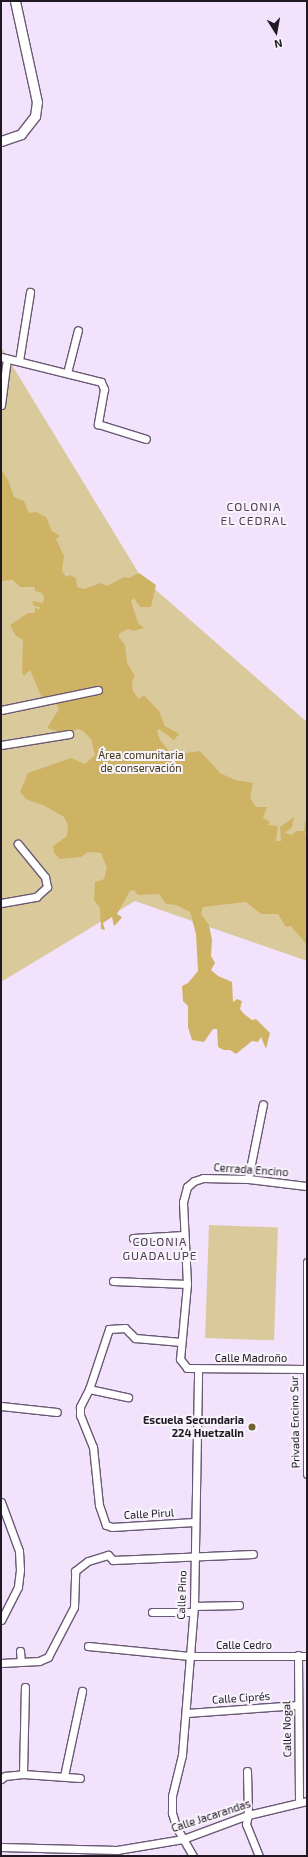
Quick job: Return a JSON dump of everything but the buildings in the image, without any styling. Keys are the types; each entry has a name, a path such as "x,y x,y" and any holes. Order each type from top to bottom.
{"street":[{"path":"1,141 12,139 30,124 35,116 37,102 15,1"},
{"path":"19,361 30,292"},
{"path":"67,373 78,330"},
{"path":"1,405 4,357 103,383 98,424 146,439"},
{"path":"1,710 98,690"},
{"path":"1,745 69,734"},
{"path":"1,903 36,897 47,887 45,877 18,844"},
{"path":"248,1179 264,1104"},
{"name":"Cerrada Encino","path":"184,1235 183,1202 187,1187 194,1181 203,1178 248,1179 307,1186"},
{"path":"133,1238 184,1235 187,1284 181,1342 182,1365 198,1369"},
{"name":"Privada Encino Sur","path":"307,1262 305,1370 307,1474"},
{"path":"113,1281 187,1284"},
{"path":"128,1397 89,1389 109,1330 125,1328 135,1338 181,1342"},
{"name":"Calle Madroño","path":"198,1369 305,1370"},
{"name":"Calle Pino","path":"193,1856 172,1813 172,1796 182,1755 187,1713 194,1609 194,1522 198,1369"},
{"name":"Calle Pirul","path":"89,1389 80,1407 80,1415 93,1447 100,1505 106,1525 112,1527 194,1522"},
{"path":"1,1406 57,1412"},
{"path":"1,1502 19,1551 20,1570 18,1587 1,1620"},
{"path":"1,1663 39,1661 48,1657 74,1607 75,1571 78,1566 108,1555 113,1560 194,1555 253,1554"},
{"path":"152,1612 239,1605"},
{"name":"Calle Cedro","path":"88,1646 190,1656 307,1656"},
{"path":"20,1651 21,1662"},
{"name":"Calle Nogal","path":"298,1656 299,1802"},
{"path":"23,1774 25,1687"},
{"path":"64,1776 82,1691"},
{"name":"Calle Ciprés","path":"187,1713 298,1705"},
{"path":"247,1771 248,1815 246,1824 259,1856"},
{"path":"1,1780 5,1776 23,1774 80,1778"},
{"name":"Calle Jacarandas","path":"1,1847 117,1850 183,1838 248,1815 307,1801"}],"green space":[{"name":"Área comunitaria de conservación","path":"1,347 141,577 307,722 307,961 135,901 1,982"},
{"path":"1,469 8,480 14,497 24,501 29,513 36,512 46,517 52,531 60,536 56,539 64,556 62,571 66,577 70,575 76,578 77,587 84,589 101,583 107,586 124,577 129,578 139,573 156,585 151,607 140,607 134,598 131,601 138,623 144,628 134,631 128,629 119,634 119,637 125,645 127,663 135,676 132,681 133,691 139,699 144,695 159,711 165,726 179,734 174,740 159,729 157,731 160,740 172,755 200,751 220,773 235,780 253,783 250,798 256,807 267,807 263,818 270,822 268,825 278,826 276,841 281,841 280,827 294,817 292,827 285,833 292,835 296,831 304,831 305,821 307,823 307,832 305,832 307,840 307,945 291,926 286,927 278,914 261,914 246,902 203,907 201,914 209,925 212,940 211,956 215,963 211,970 218,976 232,982 233,1002 237,999 242,1001 240,1009 244,1014 252,1020 256,1019 270,1033 266,1049 261,1037 258,1042 252,1041 236,1054 230,1050 224,1050 218,1047 217,1029 213,1029 204,1042 192,1040 188,1027 188,1006 183,1001 182,986 188,983 198,971 196,934 190,912 176,905 166,904 159,894 138,895 134,890 130,891 117,914 122,917 119,921 114,926 112,917 103,923 105,930 101,929 100,908 94,900 95,882 104,879 107,868 101,853 88,852 81,857 60,859 54,853 53,846 67,836 68,825 64,817 45,806 26,799 20,792 28,773 71,758 85,764 95,755 91,739 83,731 78,729 65,734 47,728 59,709 55,702 42,698 30,670 24,676 22,672 23,640 16,636 10,625 28,613 34,613 36,607 39,610 40,607 34,606 32,601 43,603 44,598 42,593 35,591 35,587 20,587 13,580 1,581"},
{"path":"209,1225 278,1227 274,1340 205,1338"}],"place":[{"name":"Escuela Secundaria 224 Huetzalin","path":"252,1427"}],"district":[{"name":"COLONIA EL CEDRAL","path":"254,514"},
{"name":"COLONIA GUADALUPE","path":"160,1249"}]}
